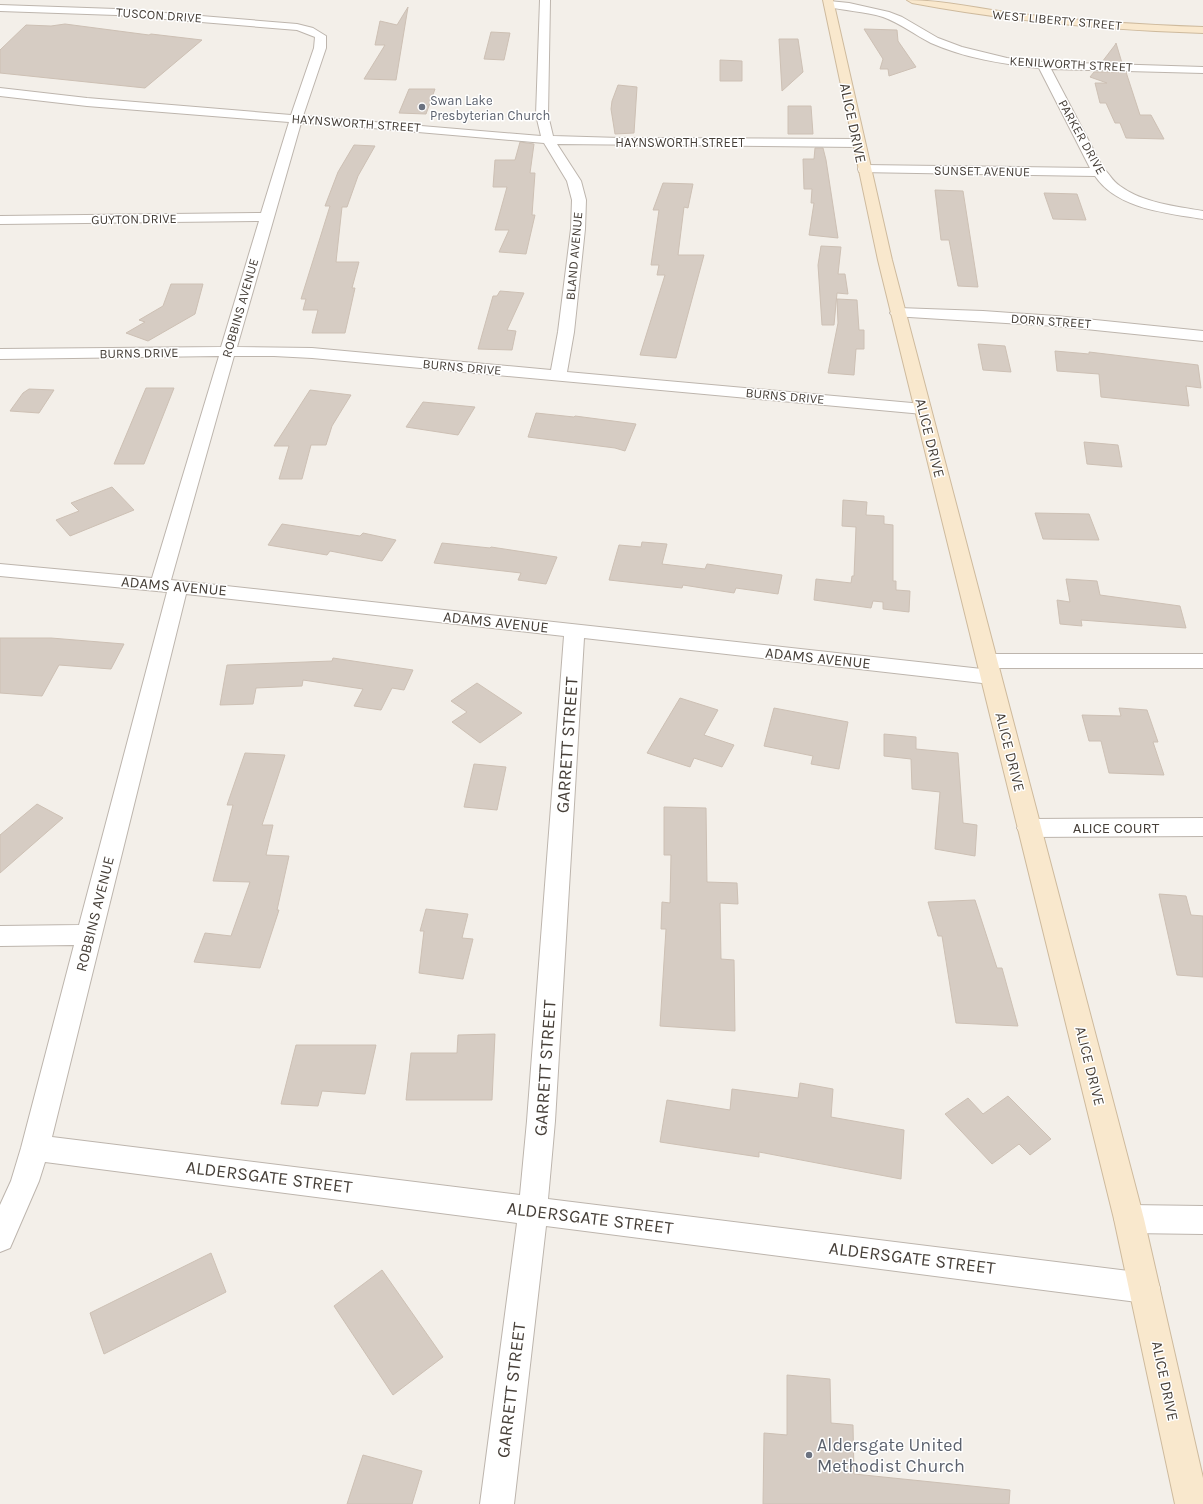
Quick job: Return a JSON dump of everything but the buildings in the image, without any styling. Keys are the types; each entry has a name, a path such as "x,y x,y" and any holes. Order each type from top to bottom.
{"main road":[{"name":"WEST LIBERTY STREET","path":"912,0 1016,18 1091,25 1203,30"},
{"name":"ALICE DRIVE","path":"829,2 830,14 858,143 898,313 1129,1219 1192,1504"}],"street":[{"path":"70,10 80,0"},
{"name":"BLAND AVENUE","path":"545,0 542,115 548,140 574,181 579,200 577,237 566,332 558,376"},
{"name":"KENILWORTH STREET","path":"829,2 885,14 898,19 934,40 959,50 1007,61 1043,65 1203,70"},
{"name":"TUSCON DRIVE","path":"0,8 180,16 291,26 317,33"},
{"path":"4,20 18,9"},
{"name":"ROBBINS AVENUE","path":"0,1238 25,1181 36,1148 89,935 169,586 227,351 296,119 320,48 321,36 317,33"},
{"name":"PARKER DRIVE","path":"1043,65 1106,181 1117,190 1146,203 1203,215"},
{"name":"HAYNSWORTH STREET","path":"0,92 87,102 296,119 326,120 548,140 620,142 858,143"},
{"name":"SUNSET AVENUE","path":"864,169 1100,172"},
{"name":"GUYTON DRIVE","path":"0,220 267,217"},
{"name":"DORN STREET","path":"898,313 1056,321 1203,336"},
{"name":"BURNS DRIVE","path":"0,354 227,351 312,353 923,409"},
{"name":"ADAMS AVENUE","path":"0,570 169,586 574,630 989,669 1203,661"},
{"name":"GARRETT STREET","path":"497,1504 533,1210 542,1113 574,630"},
{"name":"ALICE COURT","path":"1029,828 1203,828"},
{"path":"0,936 89,935"},
{"name":"ALDERSGATE STREET","path":"36,1148 1145,1288"},
{"path":"1129,1219 1203,1220"}],"place":[{"name":"Swan Lake Presbyterian Church","path":"422,107"},
{"name":"Aldersgate United Methodist Church","path":"809,1455"}]}
